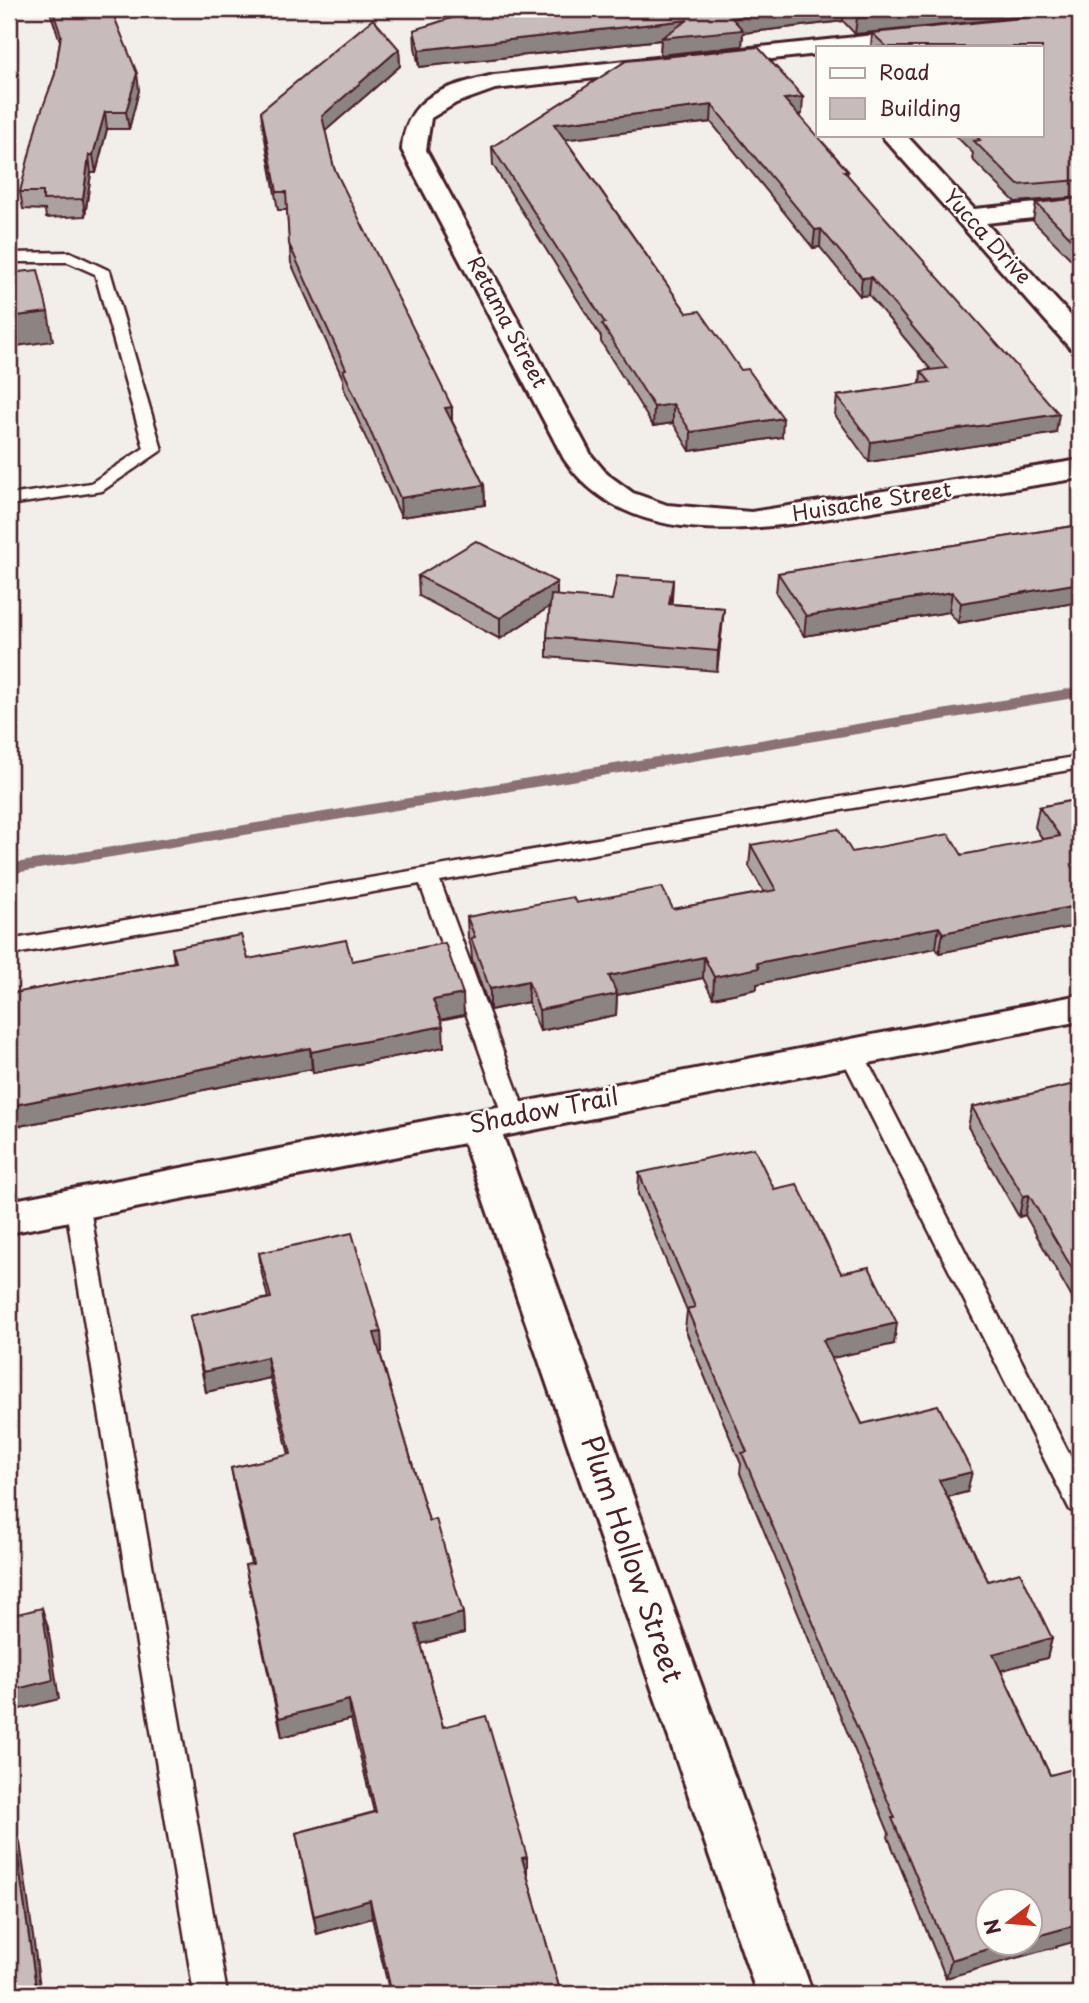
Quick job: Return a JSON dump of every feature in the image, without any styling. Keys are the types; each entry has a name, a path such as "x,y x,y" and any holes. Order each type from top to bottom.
{"street":[{"name":"Retama Street","path":"850,46 945,33"},
{"name":"Retama Street","path":"662,514 623,499 597,480 578,459 414,150 415,131 422,114 470,89 541,75 814,51"},
{"name":"Yucca Drive","path":"894,136 970,217 1080,342"},
{"path":"970,217 1080,206"},
{"name":"Huisache Street","path":"662,514 751,521 1080,469"},
{"name":"Shadow Trail","path":"9,1217 1080,1008"},
{"name":"Plum Hollow Street","path":"497,1121 785,1994"}],"lane":[{"path":"9,258 70,257 102,271 153,450 96,487 9,500"},
{"path":"9,948 1080,762"},
{"path":"428,876 497,1121"},
{"path":"851,1052 1080,1502"},
{"path":"77,1203 211,1994"}],"building":[{"path":"52,9 111,9 137,73 126,112 105,112 93,155 89,155 83,199 43,200 43,192 20,192 37,123 55,74 61,35"},
{"path":"480,9 811,9 732,18 743,30 661,38 688,20 419,50 414,30"},
{"path":"848,9 946,9 857,18"},
{"path":"1080,12 1080,180 1018,185 974,141 980,140 976,136 1044,136 1044,46 886,46 872,33"},
{"path":"373,19 399,49 322,116 334,168 452,407 445,408 484,485 400,498 343,370 346,369 289,244 286,192 277,192 261,111"},
{"path":"758,47 803,97 784,99 848,171 844,171 1059,414 871,442 837,396 930,382 921,371 947,368 871,277 862,278 821,229 815,230 712,105 554,124 687,313 700,311 741,370 748,369 783,418 691,432 673,404 654,407 602,324 605,323 492,147 626,61"},
{"path":"1080,198 1080,247 1036,203"},
{"path":"38,270 48,312 9,317 9,273"},
{"path":"1080,525 1080,583 961,603 952,592 806,616 778,573"},
{"path":"476,541 557,582 500,618 418,576"},
{"path":"617,576 673,580 669,604 724,608 718,651 547,637 551,595 612,600"},
{"path":"1080,799 1080,905 943,933 939,927 757,963 759,968 714,977 704,957 609,976 617,994 539,1010 528,981 490,989 471,938 475,937 467,917 573,897 576,903 662,887 673,909 776,890 751,845 838,829 852,852 949,834 962,855 1060,836 1039,807"},
{"path":"241,935 248,959 346,940 352,961 445,943 463,994 433,1000 443,1026 311,1052 310,1048 9,1106 9,994 176,962 172,948"},
{"path":"1080,1083 1080,1282 1029,1195 1023,1196 972,1107"},
{"path":"754,1148 774,1189 797,1184 841,1273 869,1267 897,1323 823,1340 862,1424 938,1405 972,1472 939,1480 988,1581 1020,1572 1052,1638 993,1654 1050,1775 1080,1767 1080,1924 1044,1934 1044,1888 974,1888 974,1953 951,1960 892,1818 895,1818 742,1453 747,1452 687,1309 695,1307 639,1173"},
{"path":"352,1233 381,1332 374,1333 429,1521 436,1519 463,1613 416,1625 443,1727 486,1716 527,1857 522,1858 561,1994 392,1994 370,1900 314,1916 296,1833 376,1812 349,1700 279,1718 245,1565 253,1564 231,1468 291,1454 267,1357 203,1372 190,1316 271,1298 259,1253"},
{"path":"42,1608 53,1680 9,1691 9,1616"},
{"path":"13,1824 37,1994 9,1994 9,1825"}],"waterway":[{"path":"9,869 1080,692"}]}
